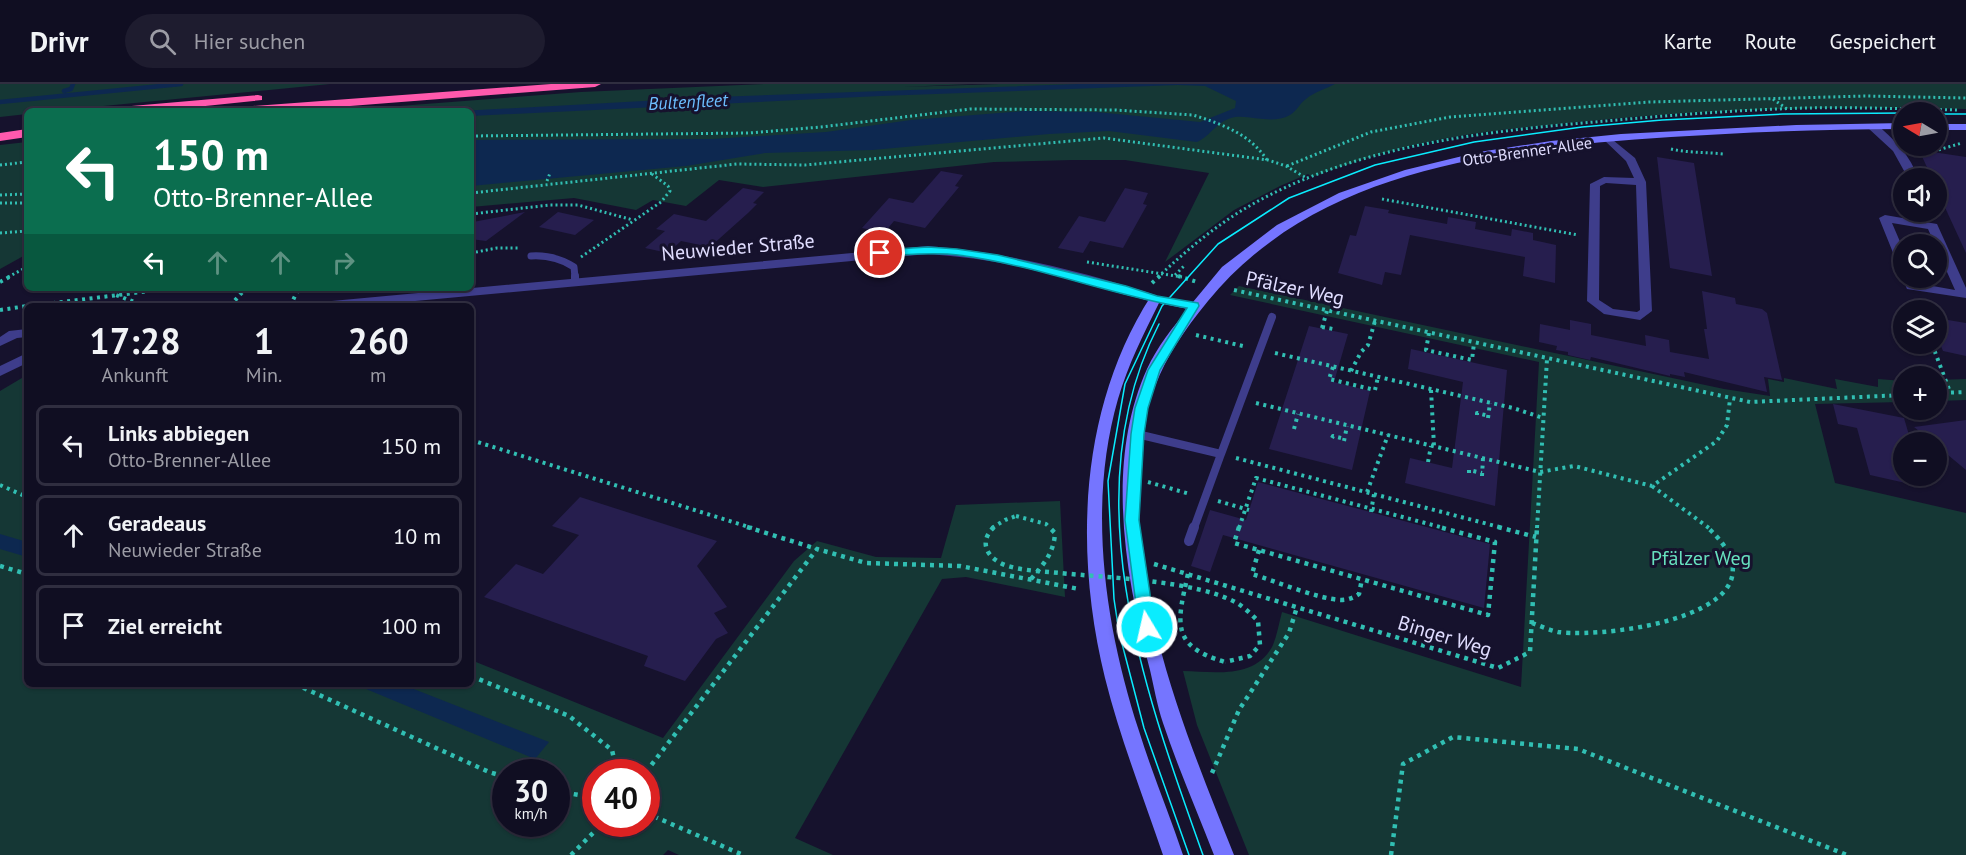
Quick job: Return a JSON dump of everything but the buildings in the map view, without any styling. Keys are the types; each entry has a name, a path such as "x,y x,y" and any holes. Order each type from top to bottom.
{"highway":[{"path":"279,108 595,84"},
{"path":"152,108 280,96"},
{"path":"0,124 24,121"},
{"path":"0,136 24,133"}],"street":[{"path":"1872,126 1893,143"},
{"name":"Otto-Brenner-Allee","path":"1224,855 1174,728 1147,627 1132,520 1137,434 1142,408 1154,370 1177,331 1211,286 1255,245 1309,211 1348,192 1401,174 1451,162 1608,139 1784,127 1893,126"},
{"path":"1947,127 1966,127"},
{"path":"1608,139 1631,160 1641,182 1646,311 1640,316 1619,314 1599,307 1593,301 1595,184 1604,180 1641,182"},
{"path":"1893,239 1885,218 1933,226"},
{"path":"1931,222 1936,234"},
{"name":"Neuwieder Straße","path":"353,303 928,250 957,252 1026,264 1122,288 1155,299"},
{"path":"1923,288 1963,295 1947,258"},
{"path":"1173,855 1129,729 1114,675 1096,580 1096,481 1105,414 1120,368 1144,316 1155,299 1194,306"},
{"path":"0,342 14,334 24,333"},
{"path":"0,372 24,359"}],"lane":[{"path":"531,256 547,255 564,260 574,267 575,282"},
{"path":"1189,542 1272,316"},
{"path":"1137,434 1221,454"}],"path":[{"path":"1286,166 1371,132 1450,117 1650,102 1865,96 1966,98"},
{"path":"474,136 749,133 821,127 969,109 1116,110 1202,117 1253,140 1268,160"},
{"path":"474,193 737,164 805,165 1104,138 1268,160 1286,166 1308,179 1284,188 1234,216"},
{"path":"1947,147 1959,143 1966,144"},
{"path":"0,165 24,162"},
{"path":"547,181 550,173"},
{"path":"574,267 580,258 633,220 646,214 670,191 668,186 650,173"},
{"path":"1348,192 1595,238"},
{"path":"0,195 24,194"},
{"path":"0,203 24,203"},
{"path":"474,214 578,205 633,220"},
{"path":"1234,216 1242,219"},
{"name":"Pfälzer Weg","path":"1234,216 1161,273 1211,286 1730,399 1750,402 1893,396"},
{"path":"0,233 24,231"},
{"path":"1175,276 1184,266"},
{"path":"0,282 24,269"},
{"path":"115,291 116,295"},
{"path":"53,303 149,291"},
{"path":"233,303 243,291"},
{"path":"116,295 137,303"},
{"path":"0,310 24,307"},
{"path":"1327,311 1322,328 1333,329 1332,331"},
{"path":"1351,371 1360,352 1368,345 1375,321"},
{"path":"1177,331 1490,403 1543,418"},
{"path":"1429,333 1426,351 1472,360 1474,343"},
{"path":"1936,354 1950,392"},
{"name":"Binger Weg","path":"1137,558 1498,668 1530,652 1547,359"},
{"path":"1333,367 1329,380 1375,390 1378,377"},
{"path":"1428,462 1435,427 1430,404 1431,390"},
{"path":"1947,392 1966,392"},
{"path":"1652,486 1712,448 1724,435 1730,419 1730,399"},
{"path":"1241,400 1540,472 1574,466 1652,486 1695,517 1723,544 1734,565 1733,583 1729,590 1713,605 1700,611 1627,627 1560,632 1532,623"},
{"path":"1477,415 1477,413 1489,417 1490,403"},
{"path":"1294,429 1298,414"},
{"path":"1332,438 1333,436 1344,440 1347,426"},
{"path":"1367,492 1388,435"},
{"path":"474,441 866,563 960,566 1098,594"},
{"path":"1221,454 1537,537"},
{"path":"1469,472 1469,470 1482,474 1484,458"},
{"path":"1256,478 1371,510 1496,542 1488,615 1234,543 1256,478"},
{"path":"0,485 24,496"},
{"path":"1371,510 1374,494"},
{"path":"1031,579 1046,562 1056,544 1055,533 1046,524 1016,516 1003,519 992,526 985,538 986,549 993,558 1005,565 1051,574 1107,577 1162,584 1223,597 1252,611 1262,632 1257,651 1244,659 1225,662 1205,658 1190,647 1178,622 1188,574"},
{"path":"656,759 817,549"},
{"path":"1259,550 1252,574 1331,598 1342,601 1352,599 1359,594 1362,579"},
{"path":"0,566 24,573"},
{"path":"1198,789 1214,771 1239,710 1289,633 1297,607"},
{"path":"474,677 569,716 612,750 614,759"},
{"path":"302,687 492,773"},
{"path":"1391,855 1402,764 1453,737 1578,749 1846,855"},
{"path":"660,819 743,855"},
{"path":"571,855 589,837"}],"green space":[{"path":"0,84 330,84 83,108 24,108 24,114 0,117"},
{"path":"764,84 973,84 902,87 999,84 1966,84 1966,109 1947,109 1947,102 1893,102 1893,108 1682,113 1479,133 1410,146 1312,177 1308,174 1280,186 1234,210 1165,262 1209,173 1125,160 994,162 763,187 719,180 686,206 653,200 636,210 574,198 474,207 474,108 373,108 581,92"},
{"path":"24,142 24,256 0,269 0,145"},
{"path":"1239,286 1724,389 1770,396 1768,379 1784,382 1784,378 1837,389 1835,379 1878,387 1878,379 1893,380 1893,402 1815,404 1835,483 1966,513 1966,855 1249,855 1197,725 1183,671 1234,671 1256,664 1266,656 1273,645 1282,612 1521,687 1539,362 1230,295"},
{"path":"24,377 24,687 474,687 474,661 663,738 794,561 817,541 876,557 941,558 956,505 1060,501 1065,597 966,577 942,579 795,838 833,855 679,855 668,850 663,855 0,855 0,391"},
{"path":"1966,379 1966,400 1947,401 1947,380"}],"water":[{"name":"Bultenfleet","path":"1078,84 1335,84 1316,92 1292,114 1283,118 1269,120 1235,117 1223,121 1197,142 1109,131 1049,134 872,150 765,153 686,166 474,186 474,140 713,139 826,132 911,120 1024,111 1096,112 1200,122 1235,108 1236,101 1205,86 1178,85 880,96 474,116 474,110 716,97"},
{"path":"0,534 24,541 24,556 0,549"},
{"path":"361,687 409,687 549,742 535,759"}],"waterway":[{"path":"64,91 71,89 73,84"},
{"path":"0,102 181,84"}],"tram line":[{"path":"1189,855 1144,728 1119,632 1114,599 1108,481 1125,384 1162,306 1218,244 1289,198 1375,165 1474,142 1582,127 1662,120 1783,114 1893,113"},
{"path":"1947,114 1966,114"},
{"path":"1159,324 1133,389 1121,455 1119,523 1126,591 1140,659 1159,726 1203,855"}],"route":[{"path":"880,253 928,250 957,252 1026,264 1122,288 1155,299 1194,306 1154,370 1142,408 1137,434 1132,520 1147,627"}]}
